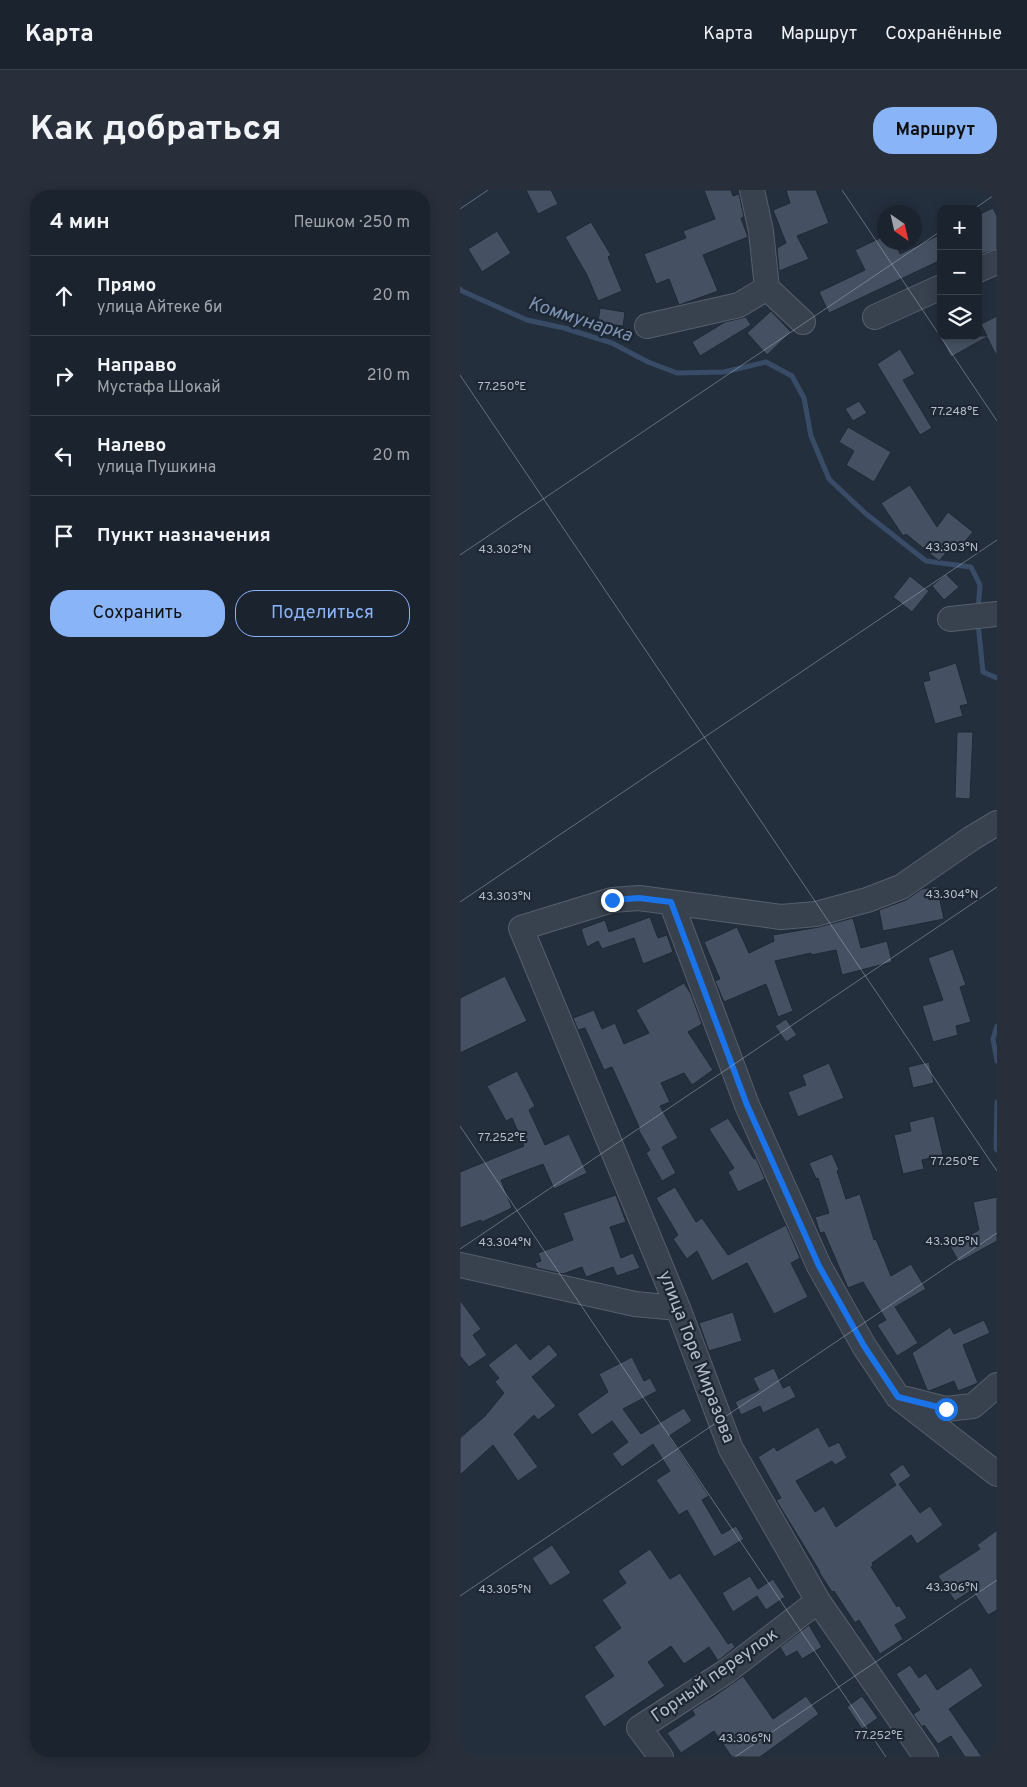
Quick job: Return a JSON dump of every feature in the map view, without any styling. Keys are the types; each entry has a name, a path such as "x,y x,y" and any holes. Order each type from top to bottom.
{"street":[{"path":"752,190 761,231 767,288 803,322"},
{"path":"982,268 997,262"},
{"path":"647,326 739,305 767,288"},
{"path":"875,317 937,289"},
{"path":"997,823 901,887 867,900 816,914 781,917 671,902 747,1105 819,1266 864,1346 898,1397 997,1474"},
{"name":"улица Торе Миразова","path":"671,902 639,898 612,900 521,928 678,1308 731,1449 818,1601 926,1757"},
{"path":"460,1265 636,1304 678,1308"},
{"path":"898,1397 946,1409 973,1406 997,1385"},
{"name":"Горный переулок","path":"661,1757 639,1728 727,1671 818,1601"}],"building":[{"path":"526,190 551,190 558,204 538,214"},
{"path":"704,190 731,190 733,196 739,194 744,217 741,218 748,237 703,255 718,291 679,305 669,279 656,284 644,254 686,238 683,231 715,219"},
{"path":"786,190 816,190 829,223 797,236 809,259 779,271 777,248 786,243 773,210 790,203"},
{"path":"993,208 997,216 997,249 982,254 982,250 982,213"},
{"path":"591,222 611,255 608,257 622,291 598,301 587,275 565,237"},
{"path":"497,231 511,253 482,272 468,249"},
{"path":"937,236 937,262 829,313 819,292 865,270 855,250 877,239 877,250 898,250 900,254 908,250 922,250 922,243"},
{"path":"600,308 625,312 623,326 598,323"},
{"path":"771,311 791,332 767,355 747,333"},
{"path":"997,316 997,357 987,337 982,340 982,336 987,336 982,324"},
{"path":"746,317 751,325 700,356 692,342 725,322"},
{"path":"942,340 982,340 951,357"},
{"path":"900,349 915,374 903,380 932,428 920,435 877,364"},
{"path":"859,401 867,413 853,421 845,409"},
{"path":"848,427 891,452 874,482 846,465 854,451 839,442"},
{"path":"910,485 937,527 948,512 973,532 961,546 955,542 939,561 906,534 903,536 881,503"},
{"path":"946,574 959,587 944,600 932,586"},
{"path":"910,576 929,591 912,612 893,597"},
{"path":"956,663 968,704 960,706 963,716 935,724 923,682 930,680 928,672"},
{"path":"957,732 973,732 970,799 955,798"},
{"path":"937,886 944,919 883,931 879,910 906,900 922,889"},
{"path":"650,917 658,938 667,935 673,952 643,964 634,938 602,949 598,941 587,947 581,929 605,920 609,932"},
{"path":"853,918 861,948 887,941 892,962 842,975 836,950 775,961 793,1011 778,1017 766,984 724,1002 715,981 720,979 704,942 737,927 749,953 774,941 773,935 819,927"},
{"path":"953,949 966,985 960,987 971,1022 956,1026 958,1035 933,1042 922,1006 943,1000 928,958"},
{"path":"505,976 527,1021 460,1053 460,998"},
{"path":"684,983 691,994 702,1024 688,1032 713,1070 692,1085 684,1073 661,1083 670,1102 660,1106 678,1138 662,1147 676,1173 662,1181 646,1153 650,1150 638,1129 640,1129 612,1067 604,1070 585,1028 578,1030 573,1018 594,1010 602,1029 615,1023 624,1044 649,1033 636,1010"},
{"path":"786,1019 797,1035 786,1042 775,1026"},
{"path":"929,1062 934,1083 913,1088 908,1067"},
{"path":"829,1063 844,1098 798,1117 788,1092 806,1085 802,1075"},
{"path":"517,1071 535,1106 529,1110 545,1145 569,1134 587,1173 554,1189 543,1164 501,1180 512,1208 482,1222 481,1220 460,1228 460,1172 524,1146 512,1118 506,1121 487,1086"},
{"path":"934,1116 943,1155 922,1160 924,1169 903,1174 894,1135 911,1131 909,1122"},
{"path":"728,1118 754,1159 756,1158 765,1179 738,1192 728,1172 734,1168 709,1129"},
{"path":"832,1154 839,1170 837,1171 846,1199 860,1194 874,1240 876,1239 891,1276 911,1264 926,1289 895,1307 918,1343 897,1356 877,1325 886,1320 863,1282 848,1288 824,1232 820,1233 815,1217 829,1213 818,1178 816,1179 809,1163"},
{"path":"675,1187 696,1222 702,1218 728,1255 786,1225 800,1258 791,1263 808,1297 774,1314 747,1263 712,1281 697,1251 687,1259 673,1239 678,1235 656,1198"},
{"path":"616,1195 626,1222 610,1227 621,1258 633,1253 640,1268 617,1276 613,1267 586,1277 582,1267 563,1274 537,1268 535,1263 541,1261 538,1253 573,1240 563,1213"},
{"path":"997,1197 997,1241 959,1262 950,1246 979,1230 973,1202"},
{"path":"460,1300 481,1329 473,1335 487,1355 469,1367 460,1356"},
{"path":"733,1312 742,1341 709,1351 699,1323"},
{"path":"984,1320 990,1333 963,1345 978,1383 958,1391 954,1381 929,1391 927,1390 912,1353 950,1327 954,1334"},
{"path":"516,1343 530,1360 549,1344 558,1355 532,1377 556,1406 538,1420 534,1415 514,1434 538,1467 518,1481 493,1445 460,1475 460,1438 485,1416 504,1393 495,1382 499,1378 488,1365"},
{"path":"632,1357 644,1381 650,1378 657,1391 623,1409 641,1434 684,1408 692,1421 669,1436 709,1496 702,1500 722,1534 736,1526 744,1539 714,1557 687,1510 679,1515 656,1480 670,1471 653,1444 622,1467 612,1454 628,1442 612,1421 592,1435 577,1414 608,1392 599,1374"},
{"path":"774,1368 783,1388 790,1385 796,1397 763,1413 760,1406 741,1415 735,1402 759,1390 753,1378"},
{"path":"818,1427 829,1447 839,1442 847,1458 835,1465 832,1461 796,1481 815,1512 824,1506 836,1527 896,1485 889,1474 903,1464 911,1476 899,1484 920,1513 930,1506 943,1525 917,1544 911,1535 872,1563 873,1566 871,1567 897,1607 899,1605 907,1618 895,1625 903,1639 880,1654 859,1620 855,1623 819,1572 776,1500 781,1498 758,1457 774,1447 777,1451"},
{"path":"997,1530 997,1610 988,1615 972,1590 955,1601 938,1576 980,1549 977,1545"},
{"path":"552,1545 571,1573 550,1586 532,1558"},
{"path":"650,1549 670,1579 680,1573 728,1644 732,1642 735,1647 718,1661 709,1647 684,1664 671,1646 648,1662 665,1686 604,1727 584,1696 614,1676 594,1647 621,1628 602,1600 626,1583 618,1571"},
{"path":"750,1576 758,1589 773,1579 785,1597 766,1610 757,1596 733,1612 722,1593"},
{"path":"809,1625 822,1647 802,1659 797,1651 786,1657 780,1647"},
{"path":"910,1665 919,1678 926,1673 937,1690 971,1667 983,1686 949,1709 982,1757 965,1757 951,1736 938,1744 924,1725 922,1727 913,1714 920,1710 896,1674"},
{"path":"743,1676 773,1719 806,1696 819,1714 760,1757 732,1757 714,1731 681,1753 667,1733 695,1715 692,1710"},
{"path":"862,1696 878,1718 862,1729 847,1707"}],"waterway":[{"name":"Коммунарка","path":"460,289 527,320 564,328 612,343 648,362 677,373 724,372 766,362 792,376 804,398 811,436 829,479 865,513 926,561 971,567 980,585 978,610"},
{"name":"Коммунарка","path":"978,623 983,672 997,678"},
{"name":"Коммунарка","path":"997,1026 993,1039 997,1061"},
{"name":"Коммунарка","path":"997,1102 997,1150"}],"route":[{"path":"612,900 639,898 671,902 747,1105 819,1266 864,1346 898,1397 946,1409"}]}
